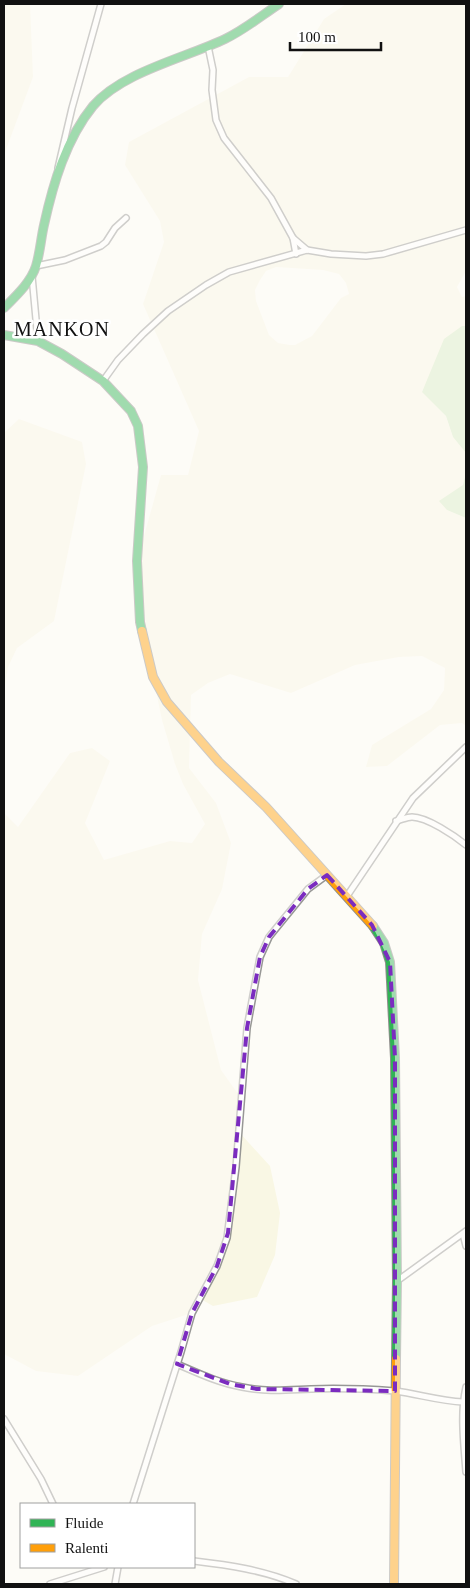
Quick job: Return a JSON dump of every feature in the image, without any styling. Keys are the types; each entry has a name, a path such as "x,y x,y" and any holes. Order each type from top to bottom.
{"street":[{"path":"4,308 25,287 36,266 72,108 101,4"},
{"path":"54,188 76,132 96,102 110,91 143,72 226,39 250,25 279,4"},
{"path":"208,46 213,70 212,90 216,120 224,138 272,198 293,238 296,254"},
{"path":"36,266 65,260 101,246 115,228 126,218"},
{"path":"102,381 118,360 168,311 229,272 307,250 366,256 382,254 466,230"},
{"path":"293,238 307,250"},
{"path":"32,276 38,341"},
{"path":"4,335 38,341 62,354 102,381 131,411 138,426 143,467 137,561 140,622 153,677 167,702 219,762 266,807 372,925 384,943 390,962 395,1058 397,1281 394,1391 394,1584"},
{"path":"347,896 413,798 466,747"},
{"path":"396,822 410,817 419,818 451,833 466,845"},
{"path":"133,1503 192,1313 217,1266 228,1233 236,1167 247,1028 260,957 269,937 308,889 327,875"},
{"path":"397,1281 465,1232"},
{"path":"465,1232 466,1246"},
{"path":"177,1364 230,1384 264,1390 332,1389 394,1391 438,1400 463,1402"},
{"path":"466,1386 463,1402 466,1472"},
{"path":"4,1419 52,1503"},
{"path":"195,1561 252,1570 279,1577 296,1584"},
{"path":"50,1584 101,1568"},
{"path":"115,1584 118,1568"}],"highlighted area":[{"path":"327,875 372,925 390,962 395,1058 395,1391 257,1389 230,1384 177,1364 192,1313 217,1266 228,1233 247,1028 260,957 269,937 308,889"}],"shaded area":[{"path":"4,4 30,4 33,77 4,155"},
{"path":"346,4 466,4 466,271 457,287 462,297 466,296 466,326 462,326 422,391 446,416 453,437 466,453 466,472 463,485 447,510 466,518 466,726 462,723 440,725 387,766 366,767 372,745 431,709 444,690 445,668 422,656 399,657 355,665 291,693 230,674 208,683 191,695 189,768 216,803 231,843 222,889 202,934 198,980 221,1070 241,1098 239,1132 270,1166 280,1213 275,1255 257,1297 213,1306 199,1298 192,1313 152,1326 78,1376 36,1371 4,1354 4,813 18,827 70,753 92,748 110,761 85,823 104,860 170,841 192,843 205,824 183,784 162,720 153,677 137,561 161,475 188,475 199,431 143,304 164,242 160,221 125,165 129,142 249,77 288,77 324,19","holes":["276,267 323,270 339,274 346,283 349,294 341,298 312,336 295,345 278,343 269,335 256,301 255,290 260,280 266,271"]},
{"path":"19,419 82,442 86,464 54,621 17,648 8,667 4,692 4,433"}],"green space":[{"path":"462,326 466,326 466,453 453,437 446,416 422,392 444,339"},
{"path":"466,472 466,518 447,510 439,501 463,485"}],"traffic: fast":[{"path":"4,308 23,288 34,272 56,178 75,133 93,106 105,94 120,84 155,67 225,39 279,4"},
{"path":"4,335 38,341 62,354 103,381 131,411 138,426 143,467 137,561 142,631"},
{"path":"373,926 384,943 390,962 395,1058 396,1359"}],"traffic: slow":[{"path":"142,631 153,677 167,702 219,762 266,807 373,926"},
{"path":"394,1584 396,1359"}],"district":[{"name":"MANKON","path":"62,329"}]}
